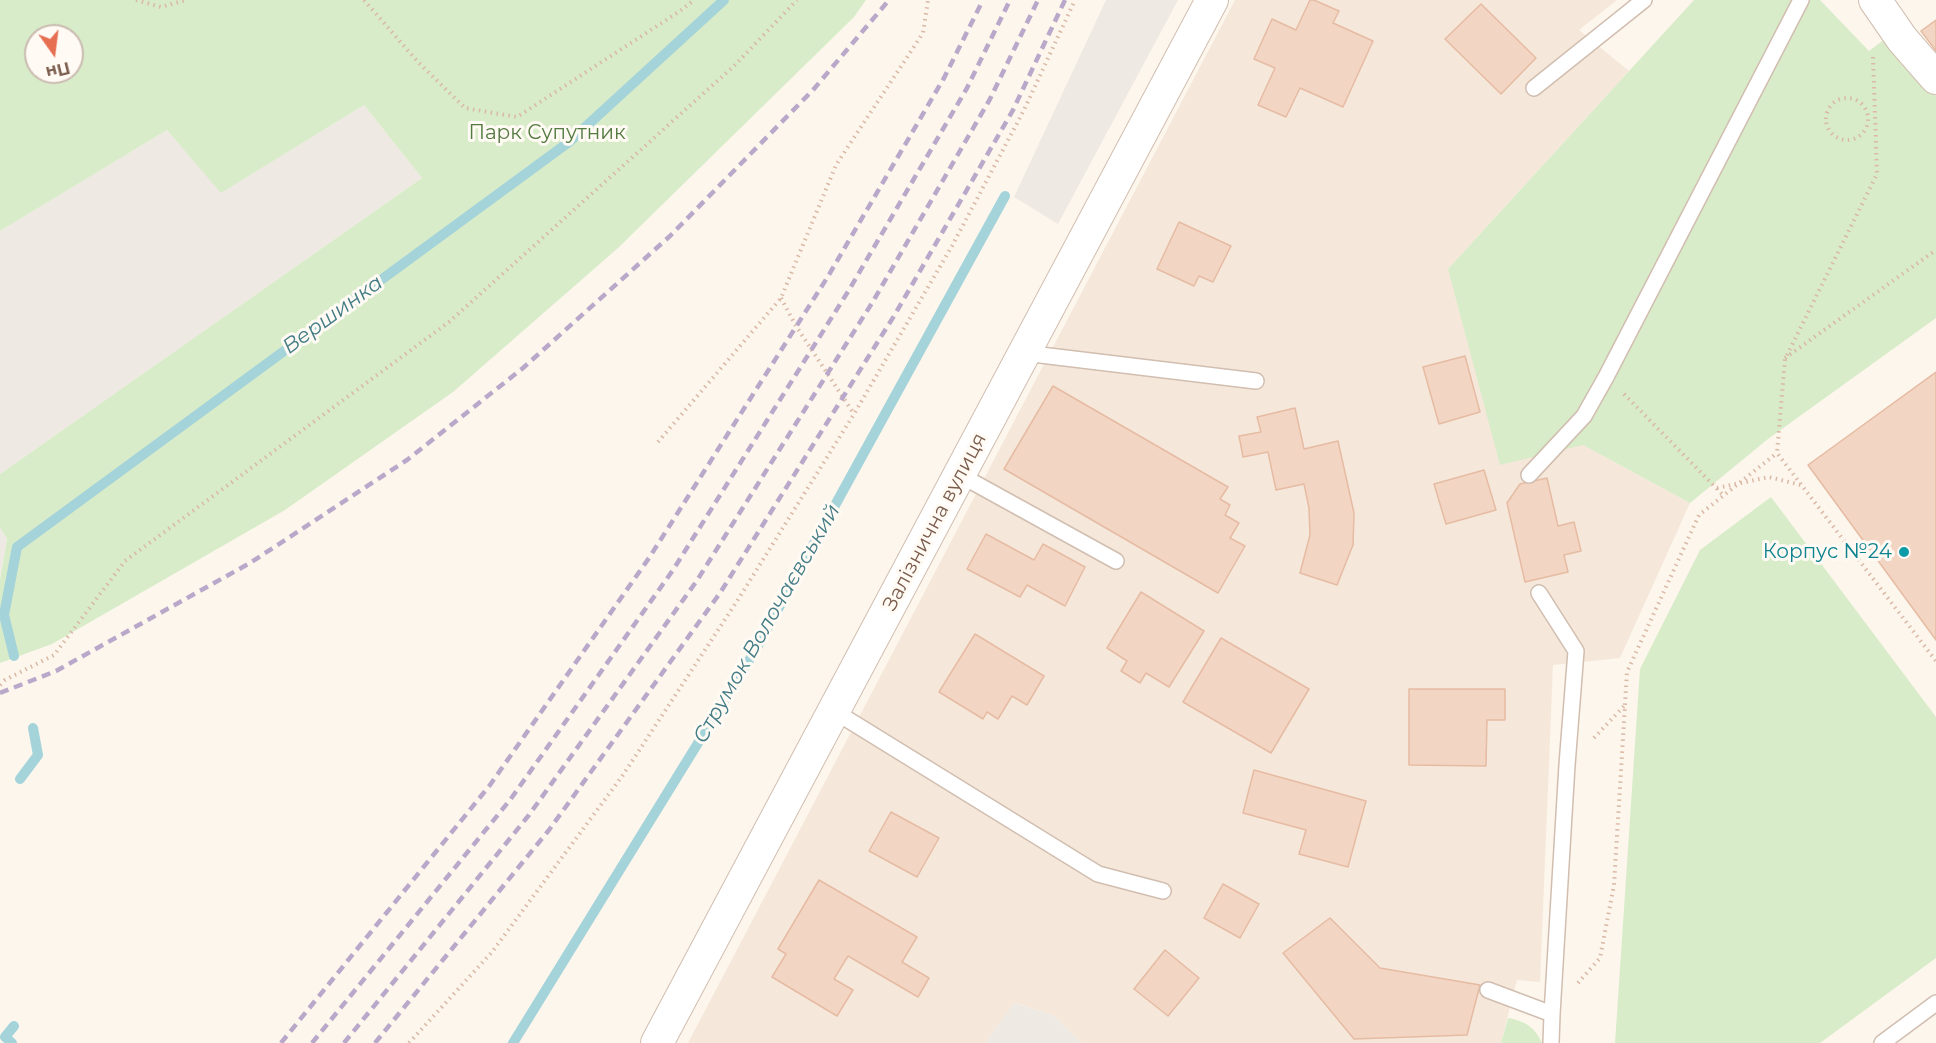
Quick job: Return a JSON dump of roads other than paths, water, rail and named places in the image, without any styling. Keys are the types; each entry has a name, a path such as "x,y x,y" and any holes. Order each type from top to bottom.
{"street":[{"name":"Залізнична вулиця","path":"657,1043 1212,0"},
{"path":"1875,0 1888,44 1936,78"}],"lane":[{"path":"1533,88 1644,0"},
{"path":"1529,475 1584,416 1801,0"},
{"path":"1024,354 1256,381"},
{"path":"960,475 1116,561"},
{"path":"1539,592 1576,651 1551,1043"},
{"path":"834,711 1098,874 1164,891"},
{"path":"1488,990 1552,1014"},
{"path":"1882,1043 1936,1002"}],"waterway":[{"name":"Вершинка","path":"14,656 4,615 17,547 569,142 724,0"},
{"name":"Струмок Волочаєвський","path":"513,1043 756,649 1005,196"},
{"name":"Вершинка","path":"20,779 38,755 33,728"},
{"name":"Вершинка","path":"12,1043 5,1037 14,1026"}],"railway":[{"path":"0,693 56,671 250,563 407,460 523,368 670,236 813,90 889,0"},
{"path":"281,1043 490,785 649,558 827,278 944,78 983,0"},
{"path":"312,1043 510,800 673,570 849,290 967,88 1010,0"},
{"path":"344,1043 529,815 696,582 872,303 990,99 1038,0"},
{"path":"375,1043 549,830 720,593 894,316 1013,110 1065,0"}],"place":[{"name":"Корпус №24","path":"1904,552"}],"park label":[{"name":"Парк Супутник","path":"547,133"}]}
